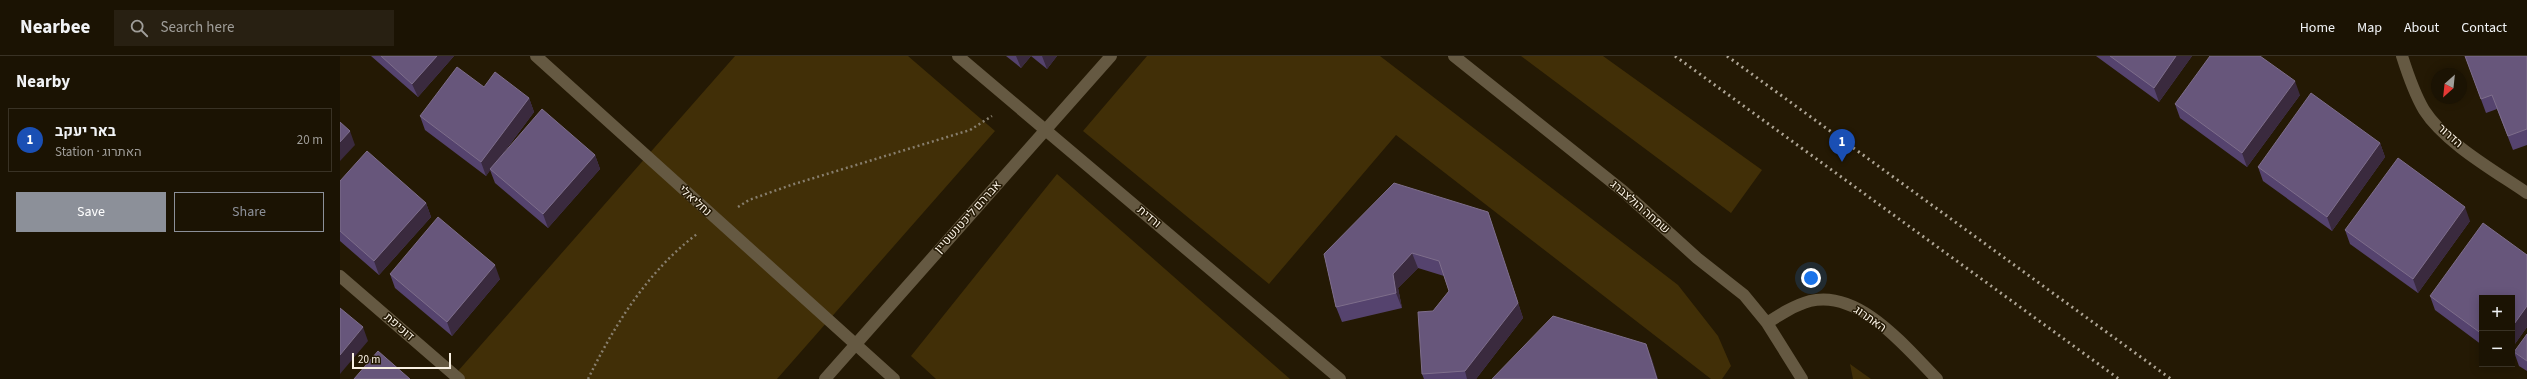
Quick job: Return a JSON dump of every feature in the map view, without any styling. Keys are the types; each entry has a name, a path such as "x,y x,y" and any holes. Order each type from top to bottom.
{"street":[{"name":"נחליאלי","path":"536,56 715,220 894,379"},
{"name":"ורדית","path":"958,56 1340,379"},
{"name":"אברהם ליכטנשטיין","path":"825,379 1111,56"},
{"name":"שמחה הולצברג","path":"1454,56 1623,191 1697,258 1744,295 1767,322 1802,379"},
{"name":"הדרור","path":"2402,56 2411,84 2425,111 2447,136 2527,193"},
{"name":"דוכיפת","path":"340,276 459,379"},
{"name":"האתרוג","path":"1767,322 1788,309 1811,300 1824,299 1843,302 1863,311 1881,324 1937,379"}],"path":[{"path":"588,379 636,295 676,250 715,220 749,200 791,185 970,130 1013,103"}],"shaded area":[{"path":"735,56 908,56 995,131 777,379 451,379"},
{"path":"1147,56 1380,56 1678,285 1718,336 1731,366 1722,379 1711,379 1396,135 1269,284 1083,131"},
{"path":"1521,56 1603,56 1762,170 1731,213"},
{"path":"1057,174 1290,379 936,379 911,356"},
{"path":"1850,364 1871,379 1853,379"}],"building":[{"path":"381,56 437,56 412,84"},
{"path":"2110,56 2176,56 2154,88"},
{"path":"2210,56 2260,56 2295,81 2242,153 2175,104"},
{"path":"2465,56 2527,56 2527,129 2508,136 2492,95 2481,99"},
{"path":"457,67 484,87 495,72 529,98 481,162 420,116"},
{"path":"2311,93 2380,143 2327,217 2258,167"},
{"path":"542,109 595,155 543,214 490,169"},
{"path":"340,122 350,131 340,142"},
{"path":"367,151 426,203 374,261 340,231 340,181"},
{"path":"2398,158 2465,207 2413,279 2345,230"},
{"path":"1394,183 1488,212 1518,303 1465,371 1422,374 1418,312 1433,311 1449,291 1439,261 1412,253 1393,274 1396,293 1336,307 1324,254"},
{"path":"438,217 495,265 447,322 390,274"},
{"path":"2483,223 2527,255 2527,306 2515,323 2515,295 2479,295 2479,332 2430,296"},
{"path":"340,308 363,327 340,355"},
{"path":"1553,316 1646,344 1657,379 1492,379"},
{"path":"2527,334 2527,361 2515,353"},
{"path":"378,351 410,379 354,379"}],"railway":[{"path":"1675,56 2119,379"},
{"path":"1727,56 2171,379"}],"place":[{"name":"באר יעקב","path":"1842,162"}]}
